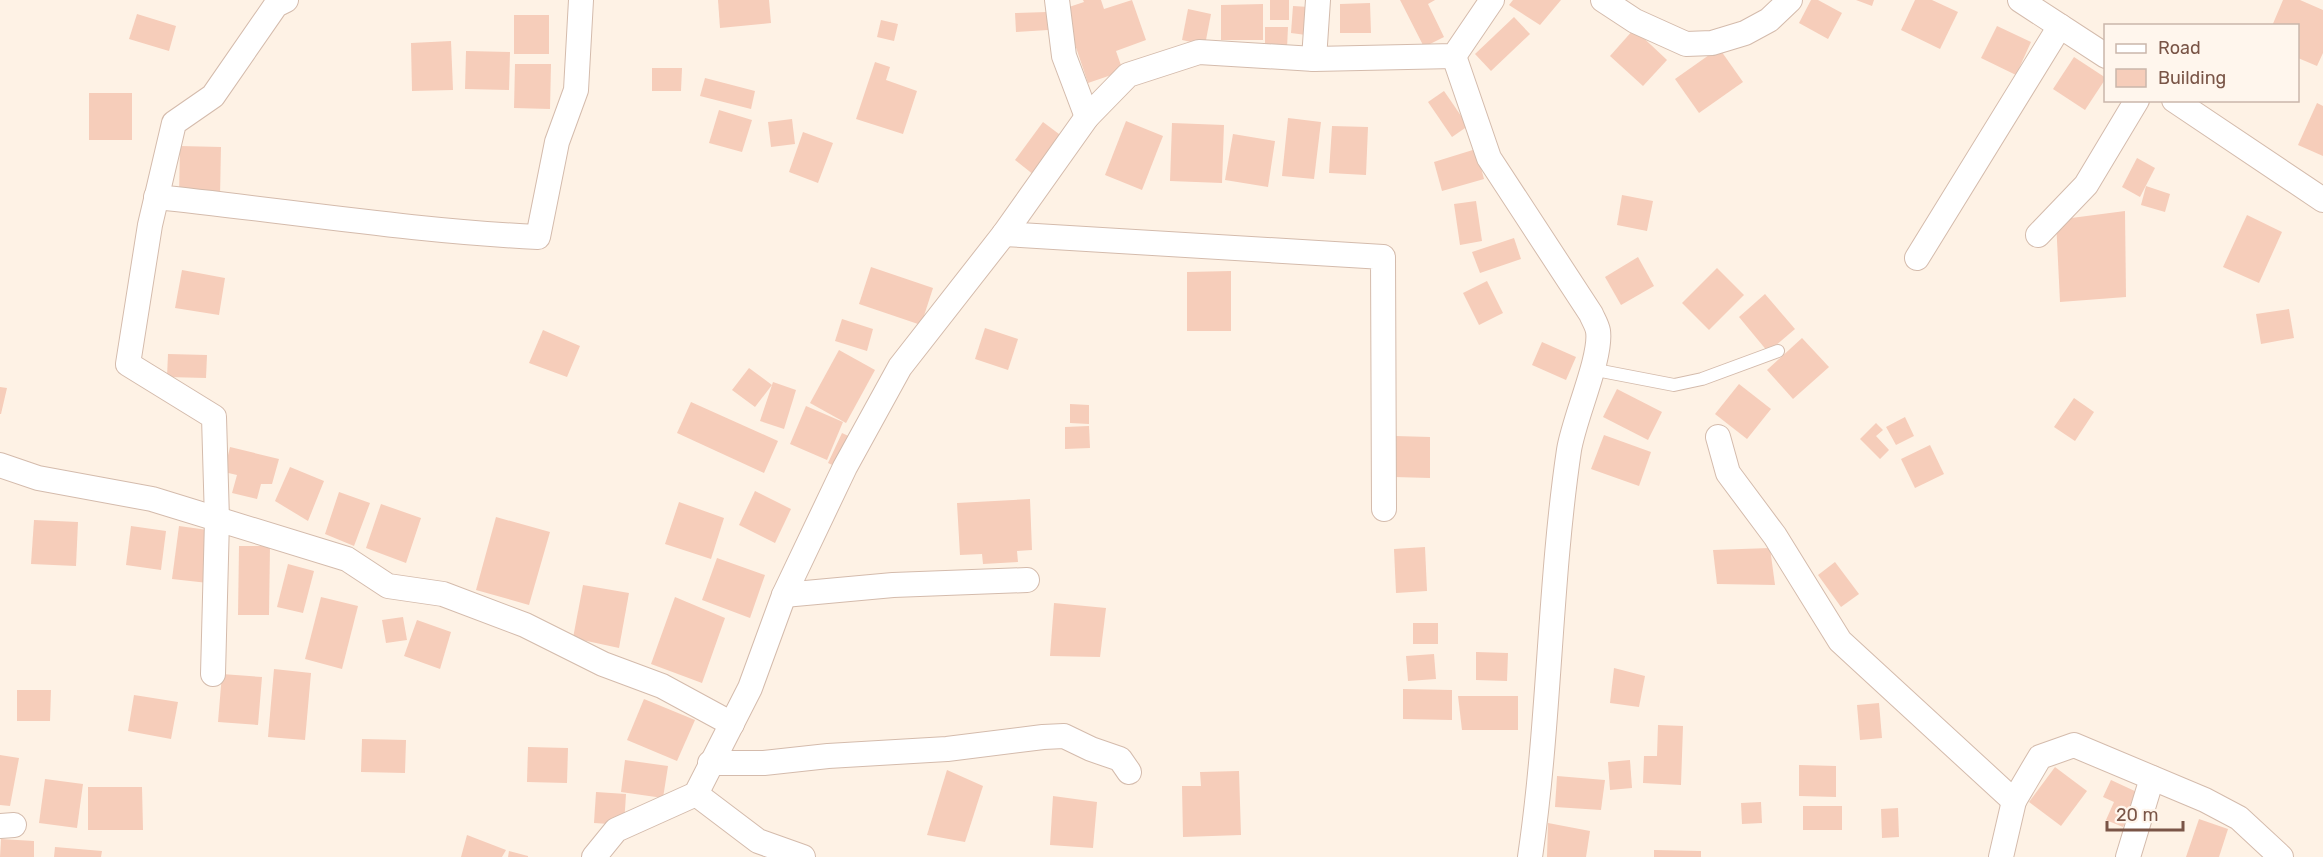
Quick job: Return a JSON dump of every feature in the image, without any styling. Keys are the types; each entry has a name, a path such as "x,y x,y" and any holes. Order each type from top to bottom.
{"street":[{"path":"213,674 218,520 214,417 128,364 150,225 174,123 213,96 276,5 286,0"},
{"path":"156,197 287,211 462,234 538,237 556,142 576,90 581,0"},
{"path":"1057,0 1064,56 1087,117"},
{"path":"1314,59 1318,0"},
{"path":"1454,56 1492,0"},
{"path":"1603,0 1635,21 1686,44 1712,43 1745,33 1769,20 1790,0"},
{"path":"2020,0 2104,55"},
{"path":"1917,258 2060,26"},
{"path":"594,857 616,830 696,794 750,688 784,595 846,466 900,367 1004,234 1087,117 1128,75 1199,52 1314,59 1454,56"},
{"path":"1454,56 1489,158 1591,314 1598,331 1597,351 1572,432 1560,515 1539,797 1530,857"},
{"path":"2038,235 2086,185 2136,102"},
{"path":"2177,102 2323,200"},
{"path":"1004,234 1383,257 1384,509"},
{"path":"1718,437 1728,473 1775,536 1840,641 2014,801"},
{"path":"0,465 38,478 152,499 347,559 388,586 443,594 525,625 603,664 662,686 732,724"},
{"path":"784,595 893,585 1027,580"},
{"path":"710,763 764,763 839,755 947,749 1064,736 1120,759 1130,772"},
{"path":"2001,857 2014,801 2040,757 2074,745 2205,800 2239,818 2281,857"},
{"path":"2128,857 2152,778"},
{"path":"696,794 758,841 803,857"}],"lane":[{"path":"1591,369 1674,385 1702,379 1778,351"}],"building":[{"path":"718,0 769,0 771,23 720,28"},
{"path":"1083,0 1101,0 1104,9 1132,0 1146,40 1116,51 1123,71 1088,83 1063,9 1084,2"},
{"path":"1270,0 1289,0 1289,20 1270,20"},
{"path":"1400,0 1435,0 1428,4 1444,37 1424,47"},
{"path":"1513,0 1561,0 1540,25 1509,5"},
{"path":"1811,0 1818,0 1842,13 1828,39 1799,23"},
{"path":"1856,0 1874,0 1872,6"},
{"path":"1915,0 1932,0 1958,12 1940,49 1901,30"},
{"path":"2283,0 2300,0 2323,10 2323,53 2317,66 2299,58 2299,24 2273,24"},
{"path":"1370,3 1371,33 1340,33 1340,4"},
{"path":"1263,4 1263,40 1221,40 1221,5"},
{"path":"1293,6 1309,7 1306,35 1291,33"},
{"path":"1188,9 1211,14 1205,45 1182,40"},
{"path":"1047,12 1048,30 1016,32 1015,13"},
{"path":"137,14 176,26 169,51 129,39"},
{"path":"514,15 549,15 549,54 514,54"},
{"path":"1514,17 1530,34 1491,71 1475,54"},
{"path":"881,20 898,24 894,41 877,37"},
{"path":"1997,26 2031,42 2016,75 1981,58"},
{"path":"1265,27 1288,27 1287,48 1265,48"},
{"path":"1634,29 1667,60 1643,86 1610,56"},
{"path":"451,41 453,90 412,91 411,43"},
{"path":"1719,48 1743,82 1699,113 1675,79"},
{"path":"466,51 510,52 509,90 465,89"},
{"path":"2074,57 2104,77 2104,81 2085,110 2053,89"},
{"path":"875,62 890,67 886,80 917,91 903,134 856,119"},
{"path":"515,64 551,64 550,109 514,108"},
{"path":"652,68 682,68 681,91 652,91"},
{"path":"705,78 755,91 751,109 700,96"},
{"path":"1444,91 1468,126 1452,137 1428,102"},
{"path":"89,93 132,93 132,140 89,140"},
{"path":"2317,103 2323,106 2323,156 2298,145"},
{"path":"719,110 752,120 742,152 709,143"},
{"path":"1288,118 1321,122 1314,179 1282,176"},
{"path":"792,119 795,144 771,147 768,122"},
{"path":"1126,121 1163,136 1142,190 1105,175"},
{"path":"1043,122 1063,137 1034,175 1015,160"},
{"path":"1172,123 1224,125 1222,183 1170,181"},
{"path":"1332,126 1368,127 1366,175 1329,173"},
{"path":"803,132 833,143 818,183 789,172"},
{"path":"1233,134 1275,141 1268,187 1225,180"},
{"path":"180,146 221,147 220,196 179,195"},
{"path":"1476,149 1484,179 1442,191 1434,162"},
{"path":"2137,158 2155,168 2140,197 2122,187"},
{"path":"2146,186 2170,194 2165,212 2141,205"},
{"path":"1622,195 1653,201 1647,231 1617,225"},
{"path":"1476,201 1482,241 1460,245 1454,204"},
{"path":"2125,211 2126,297 2060,302 2056,220"},
{"path":"2247,215 2282,232 2259,283 2223,267"},
{"path":"1514,238 1521,259 1480,273 1472,252"},
{"path":"1638,257 1654,286 1621,305 1605,277"},
{"path":"871,267 933,288 921,325 859,304"},
{"path":"1717,268 1744,295 1709,330 1682,303"},
{"path":"182,270 225,278 219,315 175,308"},
{"path":"1231,271 1231,331 1187,331 1187,272"},
{"path":"1487,281 1503,313 1479,325 1463,293"},
{"path":"1765,294 1795,329 1768,352 1739,317"},
{"path":"2289,309 2294,338 2261,344 2256,314"},
{"path":"842,319 873,329 867,351 835,341"},
{"path":"985,328 1018,339 1008,370 975,359"},
{"path":"543,330 580,346 567,377 529,363"},
{"path":"1802,338 1829,367 1793,399 1767,370"},
{"path":"1542,342 1576,357 1566,380 1532,365"},
{"path":"839,350 875,370 846,423 810,403"},
{"path":"168,354 207,355 206,378 167,377"},
{"path":"749,368 772,385 755,407 732,390"},
{"path":"773,382 796,390 784,429 760,421"},
{"path":"1739,384 1771,409 1747,439 1715,414"},
{"path":"0,387 7,388 1,414 0,414"},
{"path":"1617,389 1662,412 1648,440 1603,417"},
{"path":"2074,398 2094,412 2075,441 2054,427"},
{"path":"691,402 778,441 764,473 677,433"},
{"path":"1070,404 1089,405 1089,424 1070,423"},
{"path":"806,406 843,422 827,460 790,444"},
{"path":"1905,417 1914,436 1896,445 1886,427"},
{"path":"1876,423 1883,430 1876,436 1889,450 1880,459 1860,439"},
{"path":"1089,426 1090,448 1065,449 1065,427"},
{"path":"842,433 857,440 843,470 828,463"},
{"path":"1604,435 1651,452 1639,486 1591,469"},
{"path":"1395,436 1430,437 1430,478 1394,477"},
{"path":"1930,445 1944,474 1915,488 1901,459"},
{"path":"230,447 279,459 272,484 261,484 257,499 232,493 237,475 224,472"},
{"path":"290,467 324,481 308,521 275,501"},
{"path":"755,491 791,509 775,543 739,525"},
{"path":"339,492 370,503 354,546 325,534"},
{"path":"1030,499 1032,550 1017,551 1018,562 983,564 982,554 960,555 957,503"},
{"path":"679,502 724,518 711,559 665,544"},
{"path":"381,504 421,518 406,563 366,548"},
{"path":"496,517 550,532 529,605 476,590"},
{"path":"34,520 78,522 76,566 31,564"},
{"path":"131,526 166,531 161,570 126,565"},
{"path":"179,526 215,531 208,583 172,579"},
{"path":"239,546 270,546 269,615 238,615"},
{"path":"1425,547 1427,591 1396,593 1394,549"},
{"path":"1770,548 1775,585 1717,584 1713,550"},
{"path":"717,558 765,575 750,618 702,600"},
{"path":"1835,562 1859,594 1841,607 1818,575"},
{"path":"288,564 314,571 303,613 277,607"},
{"path":"583,585 629,593 619,648 573,638"},
{"path":"321,597 358,606 342,669 305,659"},
{"path":"675,597 725,618 702,683 651,664"},
{"path":"1054,603 1106,608 1100,657 1050,656"},
{"path":"403,617 407,640 386,643 382,620"},
{"path":"417,620 451,632 440,669 404,656"},
{"path":"1413,623 1438,623 1438,644 1413,644"},
{"path":"1476,652 1508,653 1507,681 1476,680"},
{"path":"1434,654 1436,679 1408,681 1406,656"},
{"path":"1614,668 1645,676 1639,707 1610,703"},
{"path":"274,669 311,673 305,740 268,737"},
{"path":"222,674 262,677 258,725 218,722"},
{"path":"1403,689 1452,690 1452,720 1403,719"},
{"path":"17,690 51,690 50,721 17,721"},
{"path":"134,695 178,702 171,739 128,731"},
{"path":"1458,696 1518,696 1518,730 1462,730"},
{"path":"644,699 695,720 677,761 627,740"},
{"path":"1879,703 1882,738 1860,740 1857,705"},
{"path":"1658,725 1683,726 1681,785 1643,783 1644,756 1657,756"},
{"path":"362,739 406,740 405,773 361,772"},
{"path":"528,747 568,748 567,783 527,782"},
{"path":"0,755 19,758 10,806 0,805"},
{"path":"625,760 668,766 663,798 621,792"},
{"path":"1630,760 1632,788 1610,790 1608,762"},
{"path":"1799,765 1836,766 1836,797 1799,796"},
{"path":"2055,767 2087,791 2061,826 2029,802"},
{"path":"947,770 983,786 965,842 927,835"},
{"path":"1239,771 1241,835 1183,837 1182,786 1201,786 1200,772"},
{"path":"1557,776 1605,780 1601,810 1555,807"},
{"path":"45,779 83,784 77,828 39,823"},
{"path":"2111,780 2139,793 2123,827 2106,820 2114,802 2103,797"},
{"path":"88,787 142,787 143,830 88,830"},
{"path":"596,792 626,794 624,825 594,823"},
{"path":"1053,796 1097,802 1093,848 1050,845"},
{"path":"1761,802 1762,823 1742,824 1741,803"},
{"path":"1803,806 1842,806 1842,830 1803,830"},
{"path":"1898,808 1899,837 1882,838 1881,809"},
{"path":"2199,819 2228,829 2219,857 2186,857"},
{"path":"1548,823 1590,831 1586,857 1547,857"},
{"path":"467,835 506,850 502,857 461,857"},
{"path":"1,839 34,841 34,857 0,857"},
{"path":"55,847 102,851 101,857 54,857"},
{"path":"1654,850 1701,851 1701,857 1654,857"},
{"path":"509,851 528,856 528,857 508,857"}]}
